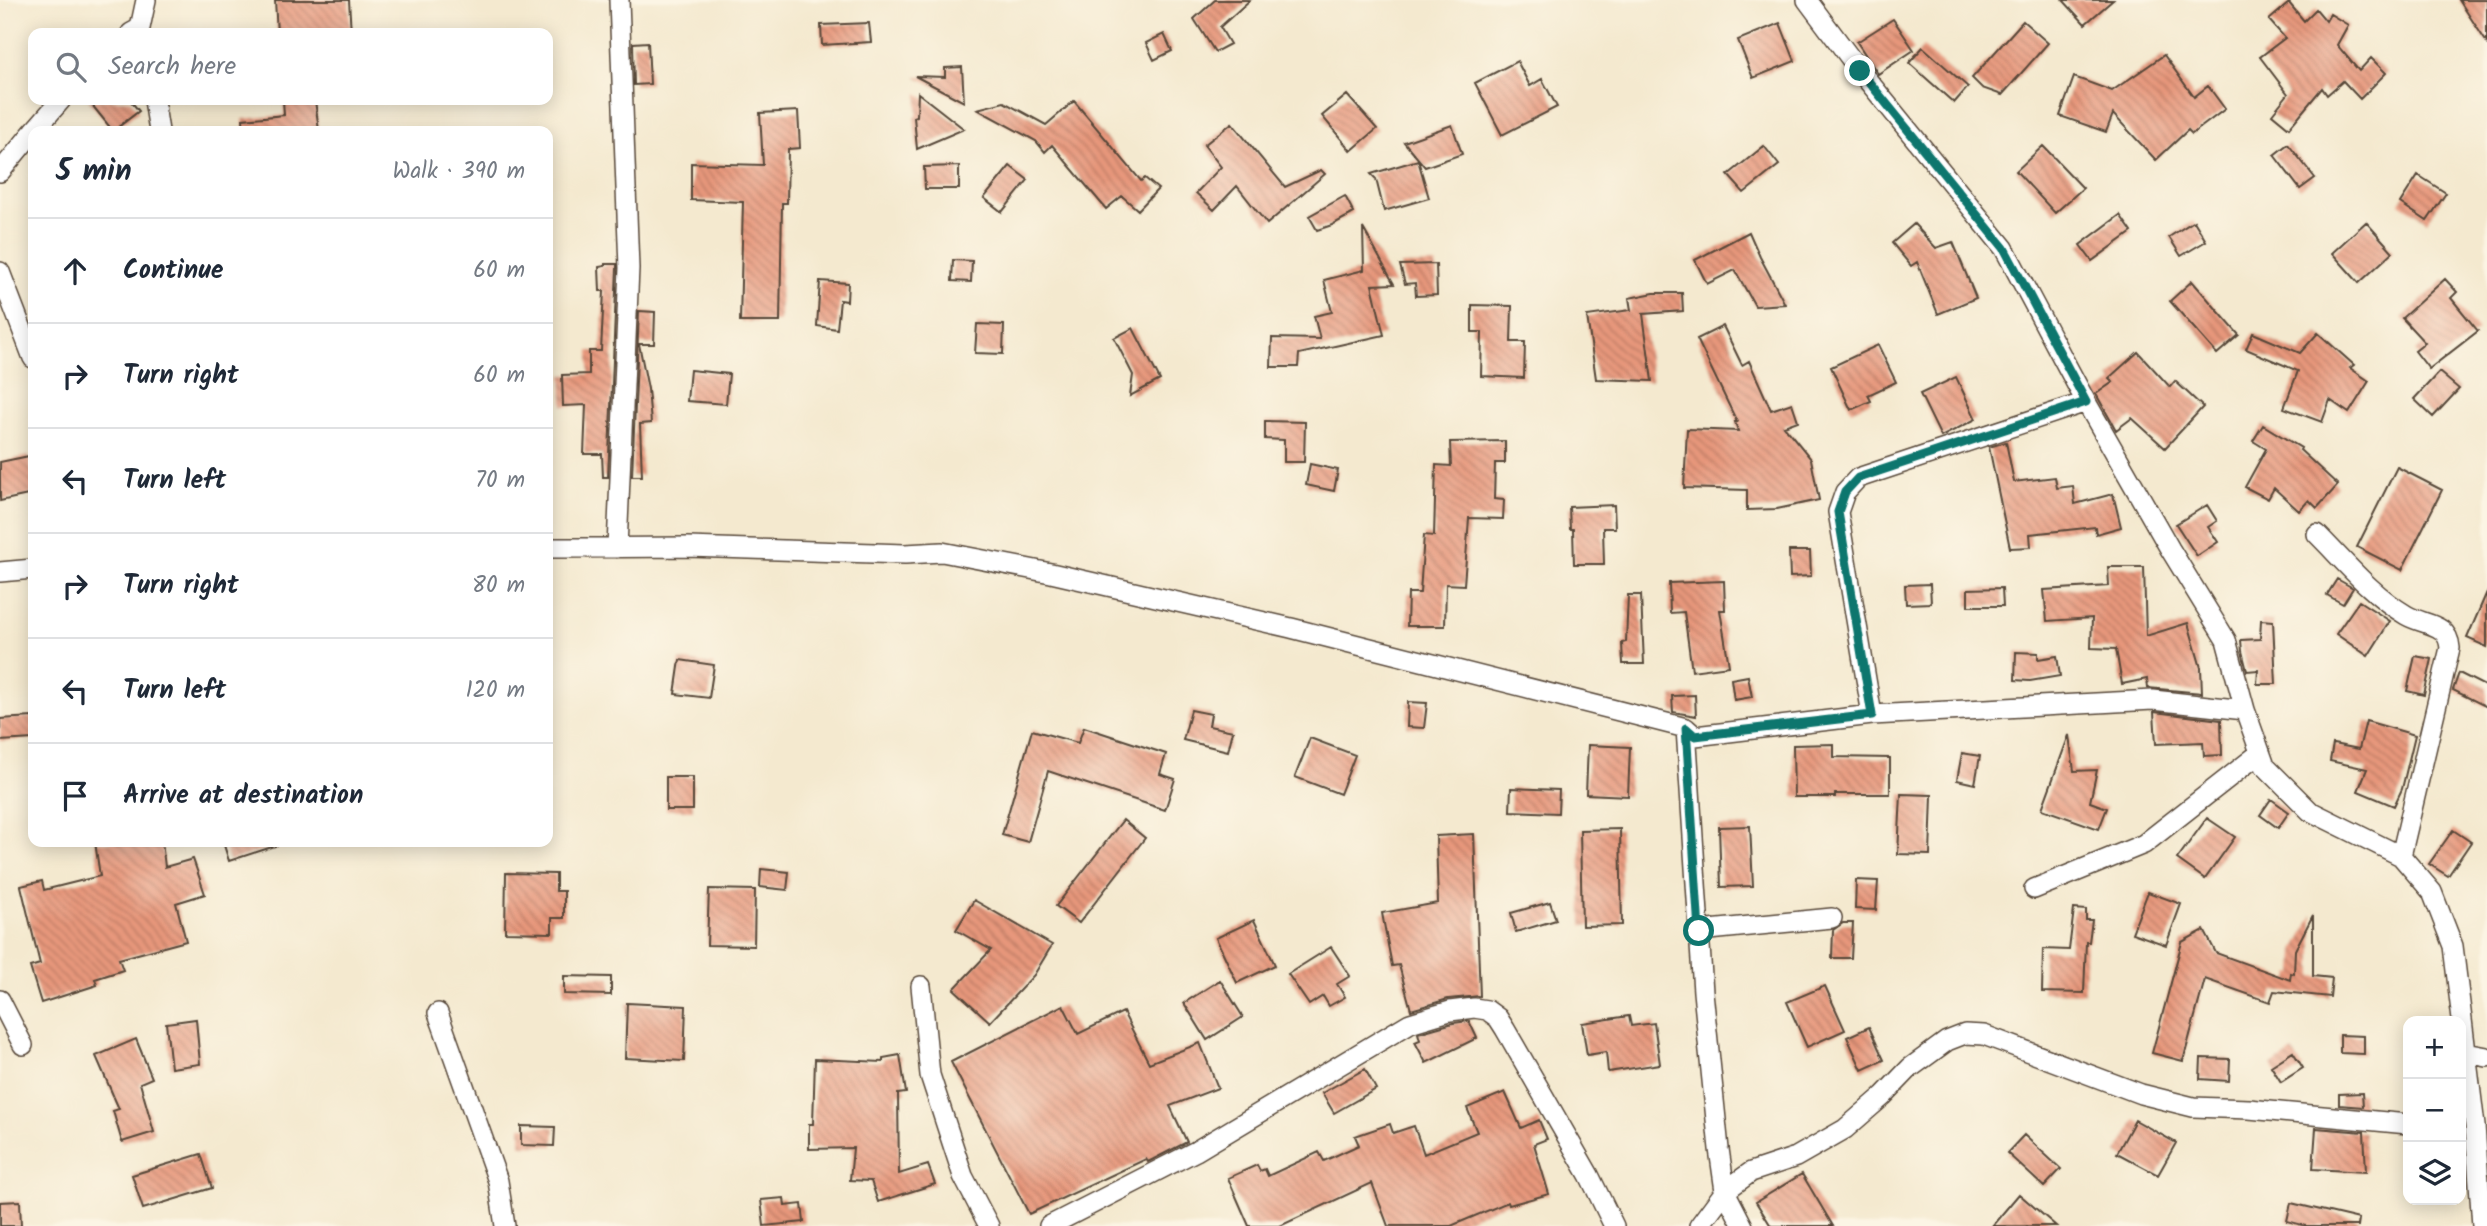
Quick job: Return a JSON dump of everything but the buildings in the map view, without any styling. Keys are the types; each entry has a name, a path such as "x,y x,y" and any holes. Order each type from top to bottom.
{"street":[{"path":"138,28 146,0"},
{"path":"617,548 629,268 619,0"},
{"path":"1807,0 1860,71 2004,248 2086,402 2170,549 2227,640 2245,710 2265,766 2310,811 2402,856 2432,892 2453,946 2461,1016"},
{"path":"39,126 57,105"},
{"path":"155,105 158,126"},
{"path":"0,172 28,139"},
{"path":"0,272 28,345"},
{"path":"1872,715 1838,512 1845,492 1858,478 2086,402"},
{"path":"2318,534 2385,602 2409,617 2444,630 2449,637 2451,648 2402,856"},
{"path":"553,548 688,547 905,554 942,552 1051,573 1291,628 1686,728 1695,736 1872,715 2153,700 2245,710"},
{"path":"0,572 28,569"},
{"path":"1686,728 1699,931 1719,1149 1725,1191 1743,1226"},
{"path":"2034,889 2144,844 2260,753"},
{"path":"1699,931 1832,918"},
{"path":"921,986 930,1075 963,1176 989,1226"},
{"path":"0,1000 23,1045"},
{"path":"1049,1226 1196,1151 1410,1023 1450,1011 1474,1008 1487,1010 1498,1018 1589,1175 1614,1226"},
{"path":"438,1013 498,1181 505,1226"},
{"path":"1699,1226 1725,1191 1751,1172 1796,1157 1845,1129 1910,1068 1947,1041 1965,1034 1984,1035 2141,1094 2193,1107 2249,1109 2403,1124"},
{"path":"2483,1214 2468,1126 2466,1054 2487,1057"}],"route":[{"path":"1699,931 1686,728 1695,736 1872,715 1838,512 1845,492 1858,478 2086,402 2004,248 1860,71"}]}
